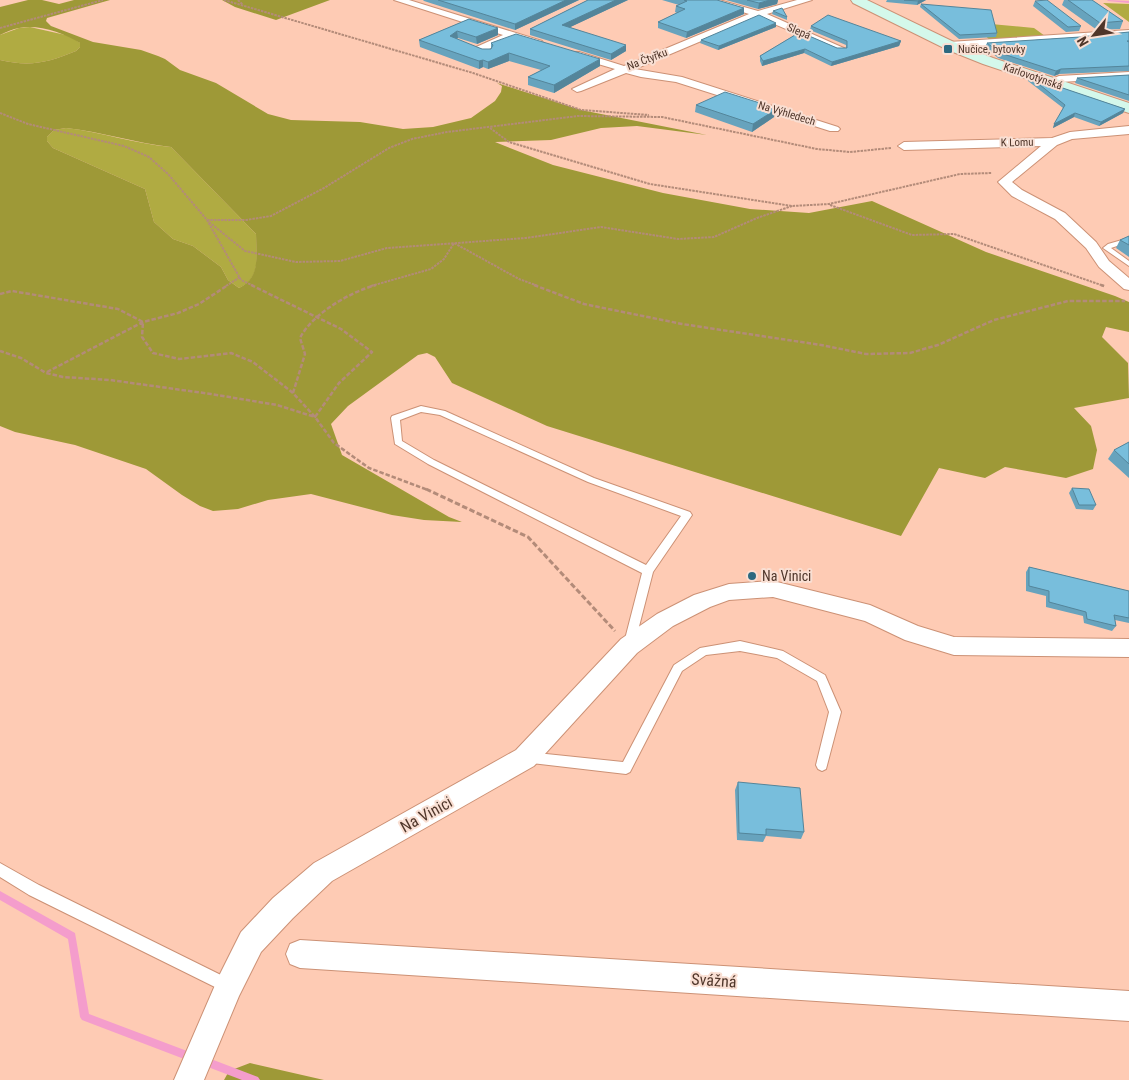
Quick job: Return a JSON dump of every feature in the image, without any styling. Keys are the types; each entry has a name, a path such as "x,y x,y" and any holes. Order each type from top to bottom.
{"main road":[{"name":"Karlovotýnská","path":"857,0 949,45 988,61 1129,108"}],"street":[{"path":"399,0 551,47"},
{"name":"Slepá","path":"709,0 758,14 841,49"},
{"name":"Na Čtyřku","path":"569,53 625,69 758,14 807,0"},
{"path":"1077,24 1092,35"},
{"path":"465,46 482,52 505,38 516,36 533,28"},
{"path":"949,45 1129,33"},
{"path":"577,89 625,69"},
{"name":"Na Výhledech","path":"625,69 641,74 678,80 834,128"},
{"path":"1050,82 1059,79 1129,75"},
{"name":"K Lomu","path":"904,146 1053,142 1070,136 1129,130"},
{"path":"1053,142 1004,182 1017,193 1060,216 1091,245 1104,264 1129,286"},
{"name":"Na Vinici","path":"189,1080 229,986 251,942 283,908 324,872 524,758 629,646 665,620 702,601 729,592 773,589 870,614 913,634 954,646 1129,648"},
{"name":"Svážná","path":"300,954 1129,1006"}],"lane":[{"path":"1129,240 1110,245 1108,248 1129,264"},
{"path":"629,646 648,571 687,515 591,480 442,413 421,409 395,418 398,442 431,462 648,571"},
{"path":"524,758 626,768 678,668 704,651 740,646 779,654 821,678 835,712 822,765"},
{"path":"0,870 34,890 229,986"}],"path":[{"path":"0,28 103,0"},
{"path":"224,0 473,74 582,110 662,117 817,149 850,152 904,146"},
{"path":"238,0 246,6"},
{"path":"578,116 582,110"},
{"path":"0,113 28,124 124,146 149,157 168,174 207,220 245,251 296,262 340,261 387,248 526,238 601,227 678,239 714,237 757,218 792,206"},
{"path":"207,220 246,220 271,216 324,188 388,148 412,139 578,116 662,117"},
{"path":"489,128 508,142 650,184 792,206 829,204 960,174 1017,172"},
{"path":"829,204 912,235 954,234 1111,288"},
{"path":"454,243 519,279 584,304 682,324 821,345 866,354 910,353 938,344 994,320 1068,301 1129,301"},
{"path":"293,393 305,354 300,338 304,330 344,298 365,288 431,269 444,259 454,243"},
{"path":"46,372 143,322 178,313 199,304 240,277"},
{"path":"0,294 12,291 66,298 118,308 143,322"},
{"path":"0,350 21,358 46,372 63,377 149,385 230,397 277,405 316,417 293,393 253,362 231,353 178,358 153,352 142,337 143,322"}],"shaded area":[{"path":"28,0 42,0 59,4 74,0 110,0 47,18 46,21 51,26 93,42 141,50 158,56 180,70 216,83 268,114 291,120 360,122 403,129 433,127 471,118 495,101 501,92 502,86 497,83 581,110 707,135 637,126 601,128 551,140 495,142 553,165 663,193 750,209 809,213 872,201 986,252 1115,296 1129,302 1129,332 1106,327 1102,337 1128,363 1129,398 1074,408 1091,426 1097,450 1093,469 1066,478 1005,467 985,478 939,468 901,536 547,426 452,383 435,357 427,353 418,355 348,406 331,424 342,455 449,517 462,522 424,520 392,515 311,494 268,500 238,509 213,511 200,506 182,495 146,469 75,445 15,432 0,426 0,60 38,63 76,51 80,47 80,43 59,33 34,27 17,28 0,35 0,7","holes":["66,128 171,147 256,234 256,265 251,278 246,284 239,288 228,280 221,267 193,246 173,239 154,222 145,189 53,148 47,141 47,137 54,130"]},
{"path":"222,0 330,0 276,20 235,7"},
{"path":"1103,3 1129,4 1129,22"},
{"path":"969,22 1034,28 1045,36 990,40"},
{"path":"30,27 70,36 80,43 80,47 66,55 38,63 0,60 0,35 19,28"},
{"path":"66,128 171,147 256,234 257,258 251,278 239,288 228,280 221,267 193,246 173,239 154,222 145,189 53,148 47,141 47,137 54,130"},
{"path":"250,1063 324,1080 224,1080 229,1071"}],"building":[{"path":"438,0 566,0 515,24"},
{"path":"588,0 616,0 562,25 626,45 611,54 530,29"},
{"path":"684,0 717,0 744,8 687,32 658,22 685,9 676,6 687,1"},
{"path":"747,0 770,0 759,3"},
{"path":"1047,0 1081,26 1068,27 1035,1"},
{"path":"1068,0 1092,0 1123,21 1100,23"},
{"path":"921,4 991,10 997,33 960,35"},
{"path":"782,8 787,17 773,11"},
{"path":"759,15 776,23 719,46 701,40"},
{"path":"828,15 901,41 832,62 805,49 763,61 760,56 800,32 837,48 847,48 847,41 811,26"},
{"path":"469,19 498,28 476,37 457,31 450,36 482,49 491,49 493,45 491,43 516,34 600,59 554,85 528,77 550,66 509,53 488,62 479,61 419,40"},
{"path":"1129,32 1129,41 1127,41 1129,42 1129,66 1061,69 1056,71 1000,53 987,43 1080,37"},
{"path":"1129,75 1129,95 1077,78"},
{"path":"1030,77 1125,109 1101,122 1075,113 1054,124 1065,105"},
{"path":"725,92 763,104 761,105 775,110 753,124 696,105"},
{"path":"1129,236 1129,245 1120,240"},
{"path":"1129,442 1129,464 1114,450"},
{"path":"1072,488 1089,489 1096,505 1079,505"},
{"path":"1029,567 1129,591 1129,618 1114,615 1116,626 1087,619 1086,612 1049,602 1049,591 1029,586"},
{"path":"738,782 800,788 804,832 766,829 766,835 739,833"}],"waterway":[{"path":"1108,0 1129,2"},
{"path":"0,895 72,936 85,1017 192,1057"},
{"path":"203,1061 255,1080"}],"place":[{"name":"Nučice, bytovky","path":"948,49"},
{"name":"Na Vinici","path":"752,576"}]}
